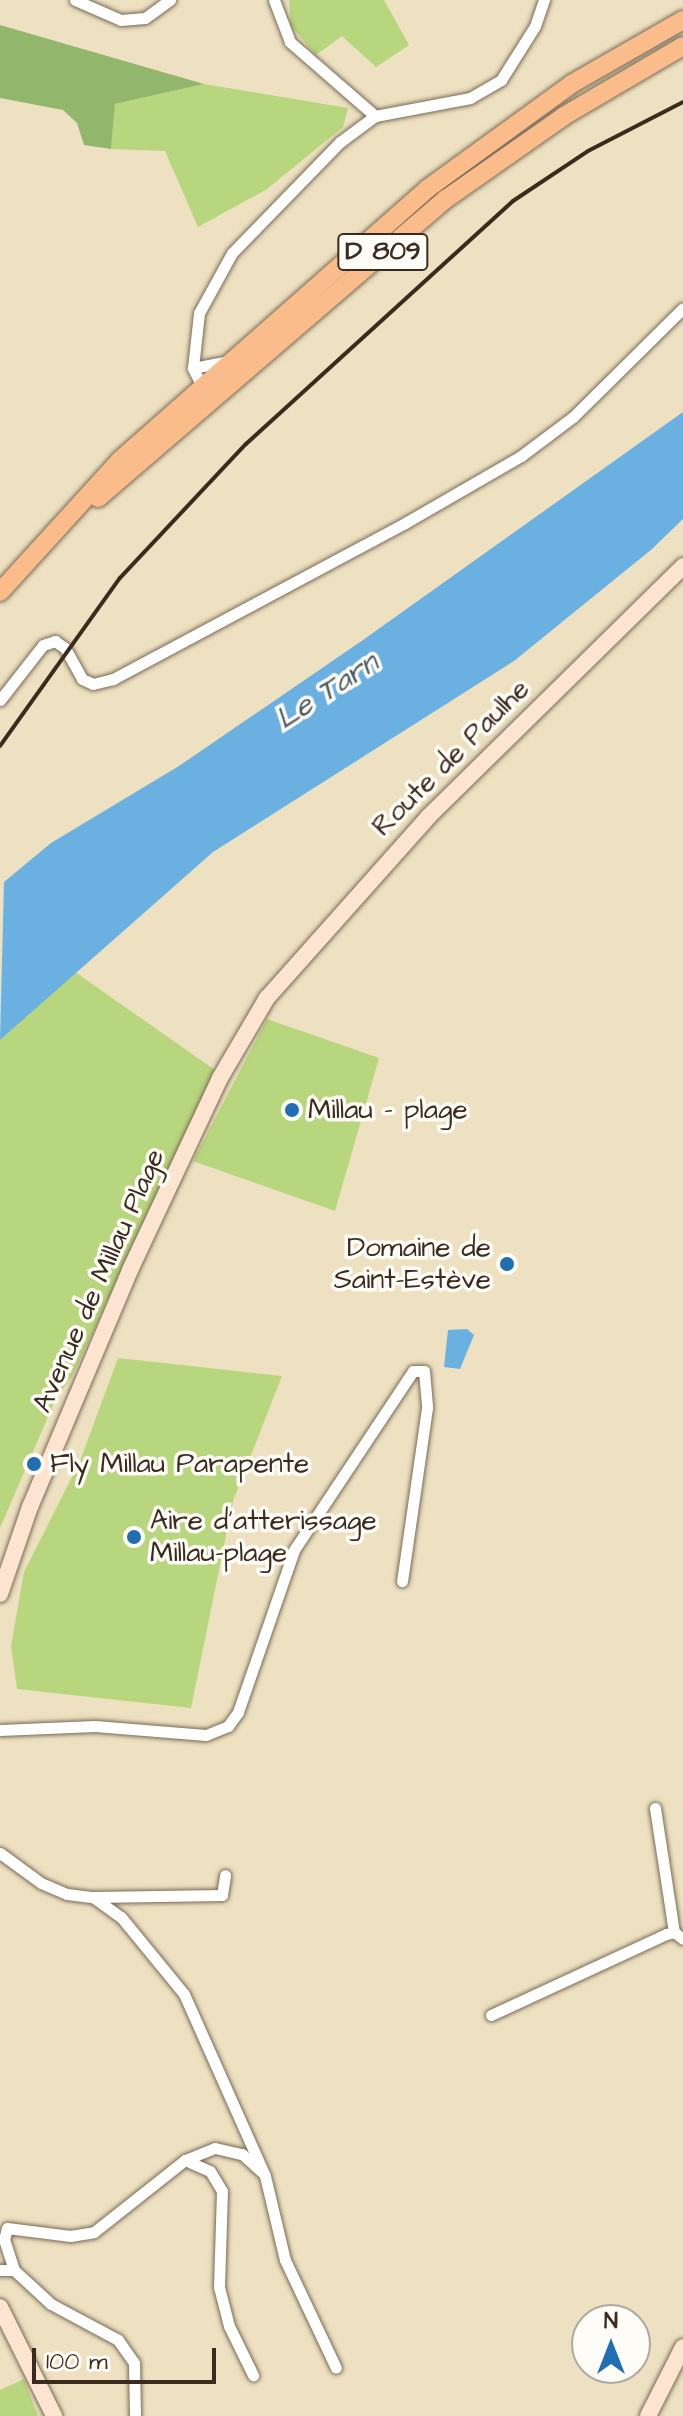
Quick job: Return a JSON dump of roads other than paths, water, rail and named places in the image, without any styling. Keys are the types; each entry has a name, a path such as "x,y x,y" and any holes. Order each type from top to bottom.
{"main road":[{"name":"D 809","path":"0,592 201,384 457,166 573,83 683,20"},
{"name":"D 809","path":"201,384 446,199 564,116 683,46"}],"street":[{"path":"75,0 121,20 145,18 170,0"},
{"path":"274,0 290,42 375,116"},
{"path":"201,384 199,313 232,253 340,142 375,116 470,98 501,80 535,26 544,0"},
{"path":"0,700 43,645 55,641 65,648 82,679 93,684 113,679 418,516 521,456 574,416 683,308"},
{"name":"Route de Paulhe","path":"267,998 418,827 683,566"},
{"name":"Avenue de Millau Plage","path":"0,1594 30,1507 131,1268 220,1078 267,998"},
{"path":"0,1730 95,1726 206,1735 228,1726 238,1712 294,1550 413,1371 424,1371 427,1408 402,1581"},
{"path":"491,2015 679,1935 655,1808"},
{"path":"0,1853 41,1883 67,1894 93,1897 222,1895 225,1875"},
{"path":"93,1897 148,1946 184,1994 265,2176 285,2260 336,2368"},
{"path":"135,2416 134,2363 118,2340 51,2304 14,2270 4,2240 7,2228 70,2236 94,2232 185,2160 215,2148 242,2154 265,2176"},
{"path":"185,2160 210,2171 222,2191 219,2287 229,2326 253,2375"},
{"path":"0,2270 14,2270"},
{"path":"0,2307 54,2416"},
{"path":"648,2416 683,2347"}],"water":[{"name":"Le Tarn","path":"683,412 683,519 652,549 514,661 213,852 0,1040 4,882 51,843 179,766 363,640"},
{"path":"467,1329 474,1335 460,1369 444,1367 448,1330"}],"railway":[{"path":"0,746 120,578 246,444 513,201 588,151 683,102"}],"place":[{"name":"Millau - plage","path":"292,1110"},
{"name":"Domaine de Saint-Estève","path":"507,1264"},
{"name":"Fly Millau Parapente","path":"34,1464"},
{"name":"Aire d'atterissage Millau-plage","path":"134,1537"}]}
